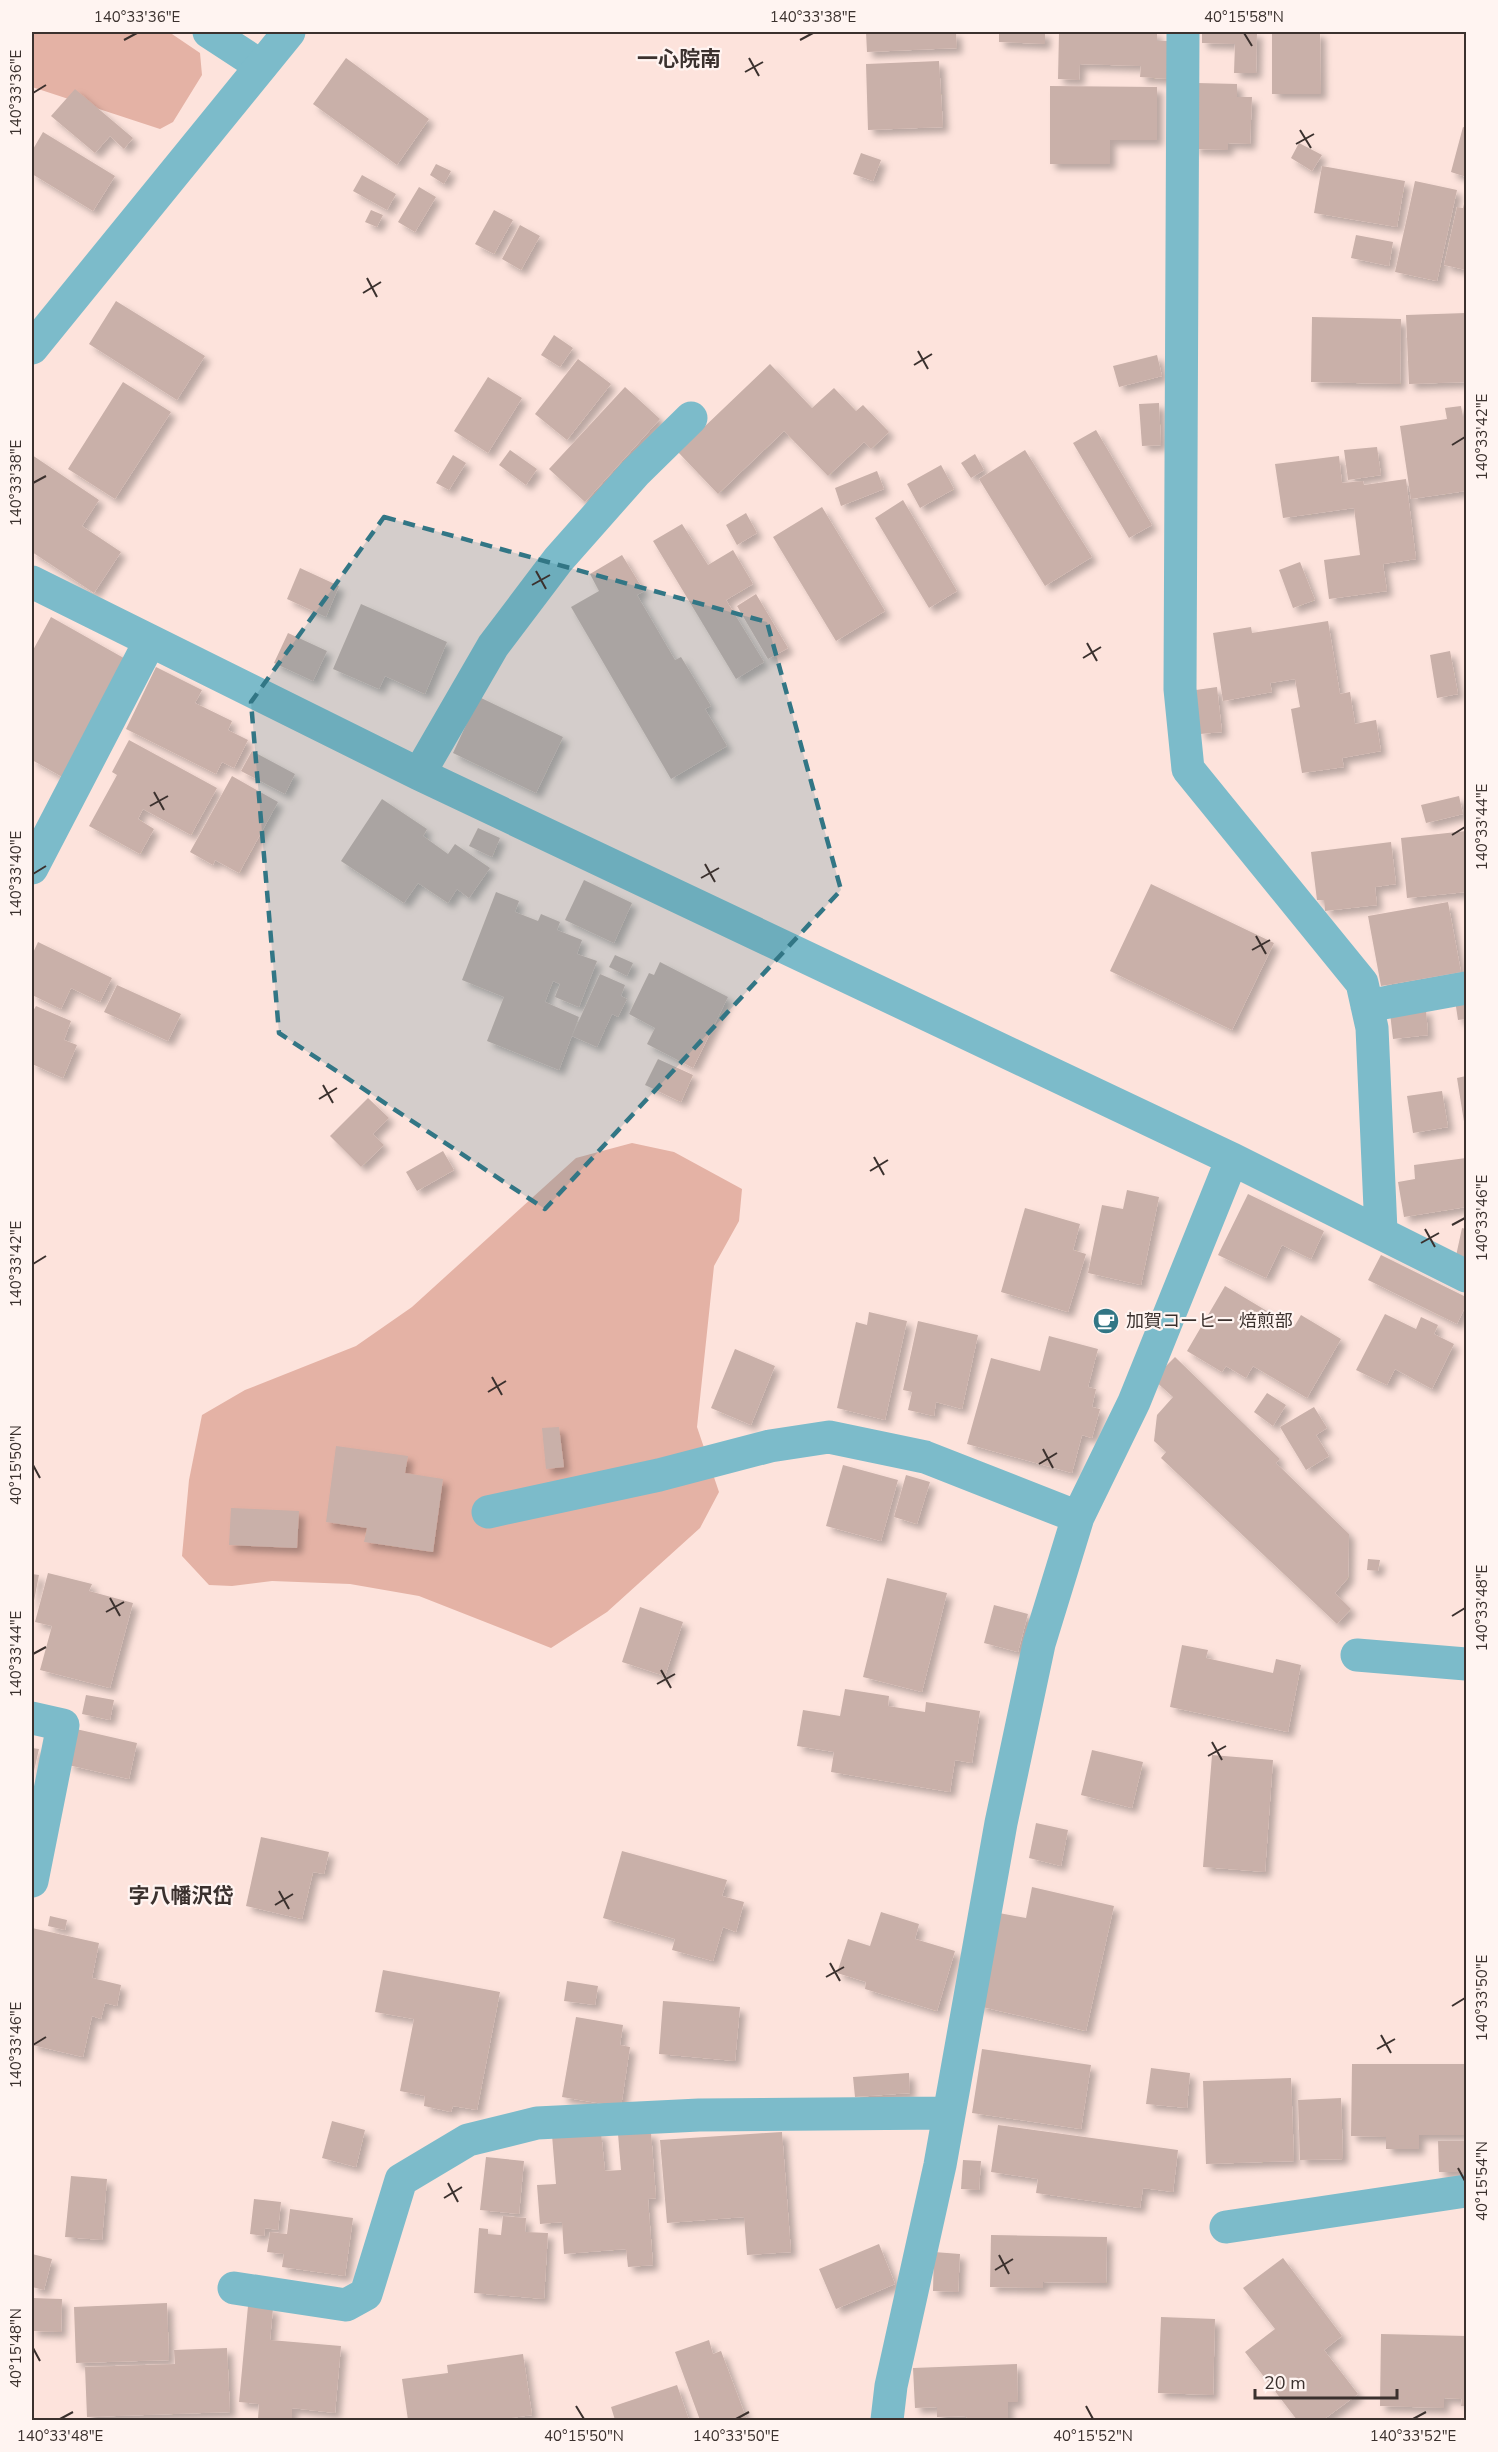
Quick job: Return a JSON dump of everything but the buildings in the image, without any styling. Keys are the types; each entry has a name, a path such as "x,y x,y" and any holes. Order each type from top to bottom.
{"street":[{"path":"209,32 261,66"},
{"path":"32,348 289,32"},
{"path":"1183,32 1180,689 1188,769 1362,983 1372,1028 1381,1231"},
{"path":"419,774 493,646 558,560 635,473 692,418"},
{"path":"32,582 419,774 1232,1159 1381,1231 1467,1276"},
{"path":"32,868 150,641"},
{"path":"1367,1006 1467,988"},
{"path":"887,2421 891,2386 949,2113 1001,1822 1039,1644 1078,1517 1134,1402 1232,1159"},
{"path":"488,1512 659,1475 770,1446 829,1437 925,1457 1078,1517"},
{"path":"1357,1655 1467,1664"},
{"path":"32,1718 63,1725 32,1881"},
{"path":"234,2288 346,2305 366,2294 401,2180 468,2140 537,2123 699,2115 949,2113"},
{"path":"1226,2227 1467,2191"}],"highlighted area":[{"path":"384,517 767,622 841,890 545,1209 279,1033 251,702"}],"shaded area":[{"path":"32,32 169,32 200,53 202,75 173,122 160,129 32,87"},
{"path":"632,1143 674,1152 742,1189 739,1221 714,1266 697,1427 719,1492 700,1528 607,1612 551,1648 419,1596 350,1584 272,1581 232,1586 209,1585 182,1556 189,1480 202,1415 245,1390 356,1346 412,1307 576,1158"}],"place":[{"name":"加賀コーヒー 焙煎部","path":"1106,1321"}],"district":[{"name":"一心院南","path":"679,59"},
{"name":"字八幡沢岱","path":"181,1896"}]}
